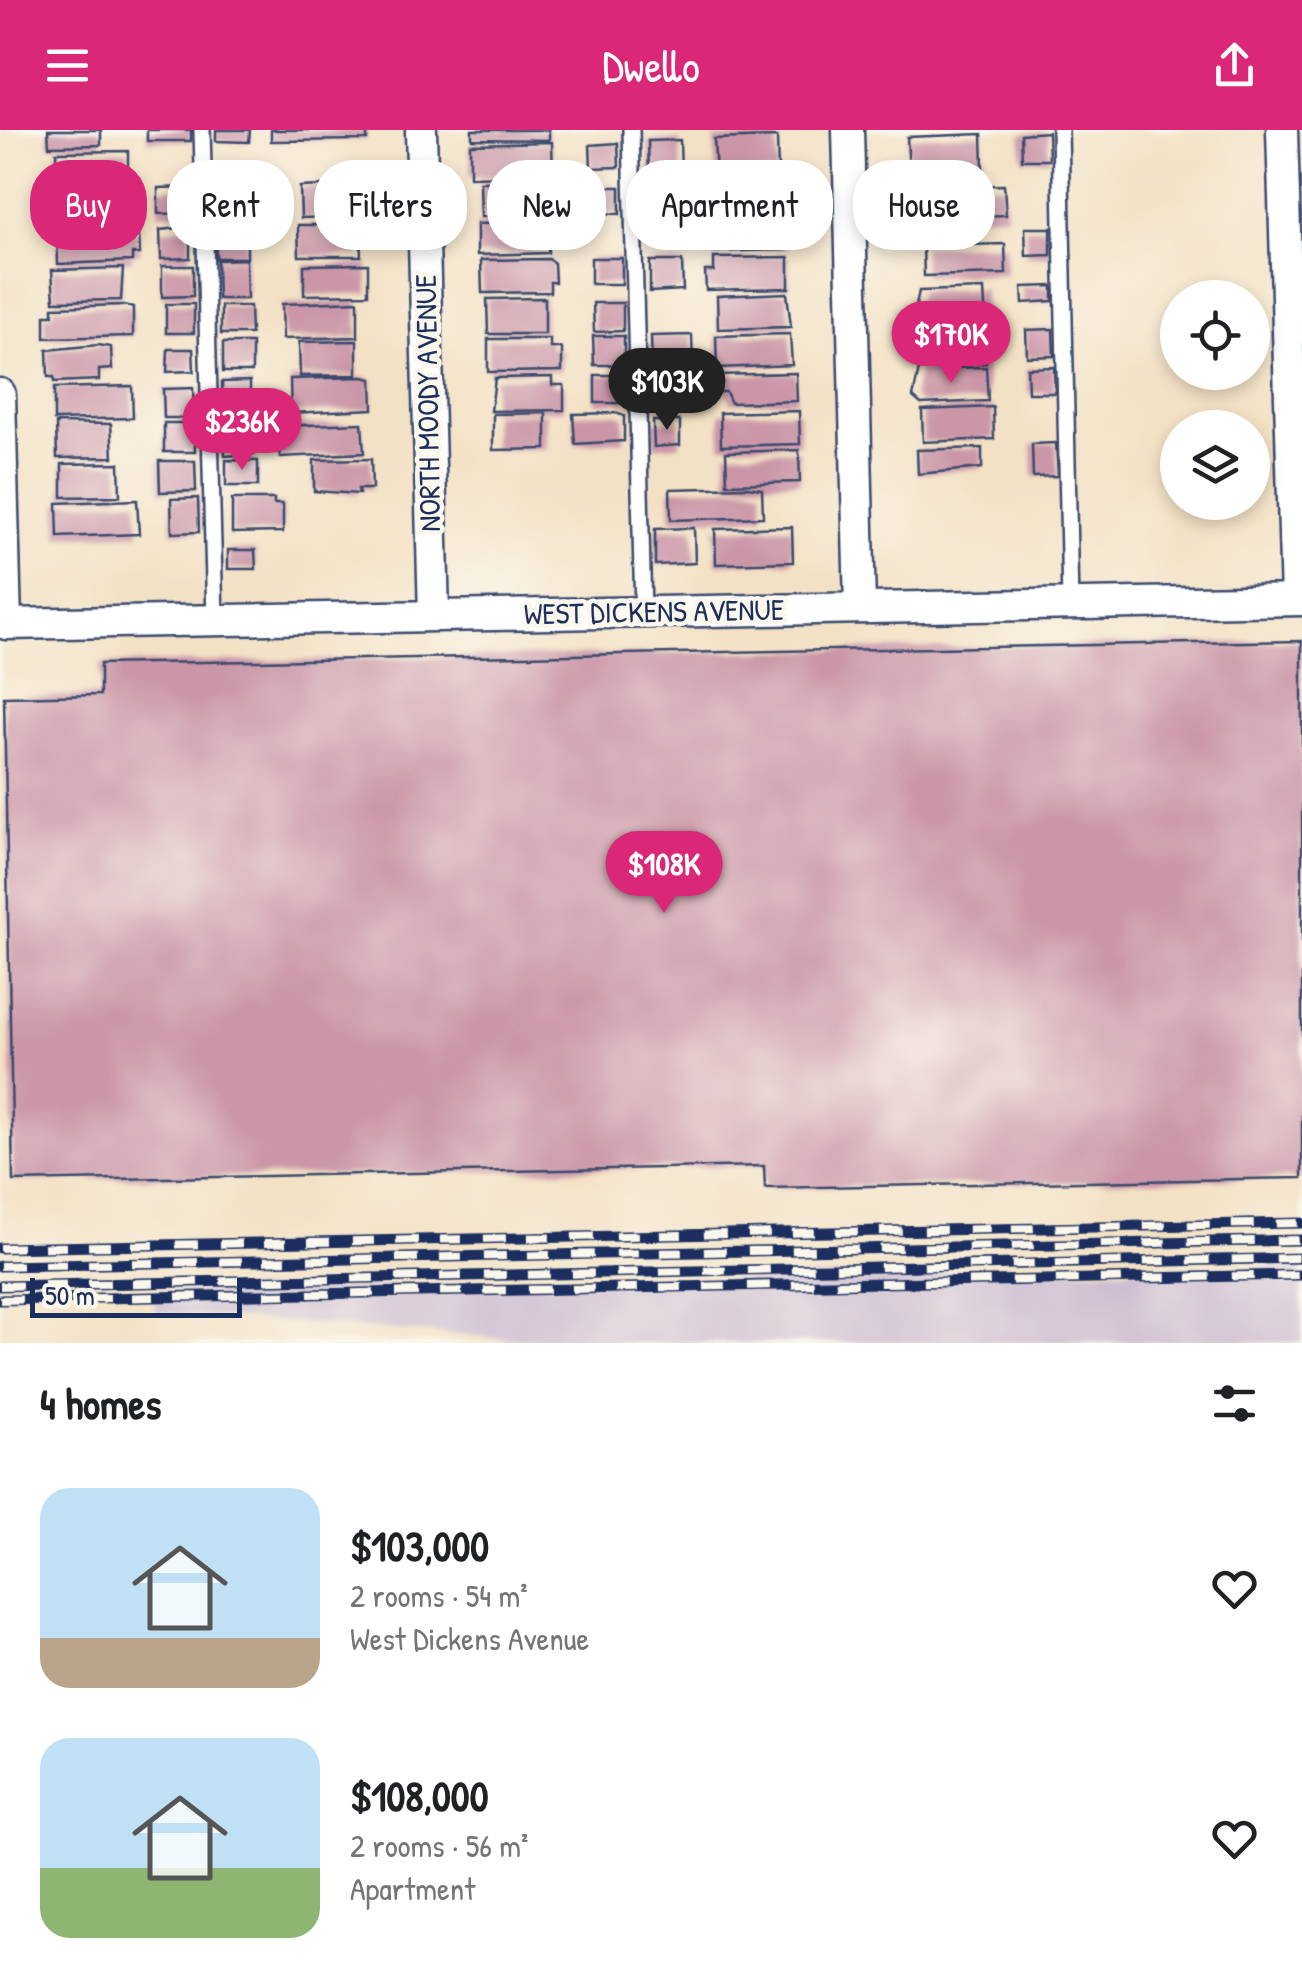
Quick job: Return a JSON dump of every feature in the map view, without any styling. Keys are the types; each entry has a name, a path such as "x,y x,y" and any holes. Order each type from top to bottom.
{"street":[{"name":"NORTH MOODY AVENUE","path":"421,130 434,616"},
{"path":"848,130 860,608"},
{"path":"1282,130 1299,600"},
{"path":"0,394 0,418"},
{"name":"WEST DICKENS AVENUE","path":"0,418 6,624 1299,600"}],"lane":[{"path":"202,130 215,620"},
{"path":"631,130 643,612"},
{"path":"1060,130 1070,604"}],"shaded area":[{"path":"1302,1266 1302,1343 565,1343 154,1312 155,1291"}],"building":[{"path":"48,130 101,130 101,145 49,146"},
{"path":"147,130 191,130 191,141 147,141"},
{"path":"216,130 250,130 249,142 216,141"},
{"path":"271,130 367,130 367,140 271,141"},
{"path":"472,130 549,130 549,140 472,139"},
{"path":"1048,132 1049,160 1022,160 1021,134"},
{"path":"982,134 983,160 908,160 907,137"},
{"path":"777,137 778,160 715,160 714,139"},
{"path":"680,140 681,160 649,160 648,141"},
{"path":"552,142 553,160 487,160 487,177 470,177 470,144"},
{"path":"618,143 619,167 606,167 606,160 591,160 590,145"},
{"path":"128,151 128,160 56,160 56,152"},
{"path":"480,182 487,182 487,217 481,217"},
{"path":"995,185 1004,185 1006,215 995,215"},
{"path":"314,186 314,218 301,218 300,187"},
{"path":"606,187 620,187 620,214 606,214"},
{"path":"158,188 167,188 167,214 158,214"},
{"path":"477,224 487,224 487,250 548,253 477,255"},
{"path":"298,225 314,225 314,250 361,250 361,256 299,256"},
{"path":"1025,228 1051,228 1051,255 1026,256"},
{"path":"167,229 167,250 190,250 190,258 161,259 160,230"},
{"path":"995,244 1005,244 1006,274 924,276 923,250 995,250"},
{"path":"58,250 140,250 140,254 132,254 132,261 58,264"},
{"path":"216,250 247,250 247,258 216,258"},
{"path":"705,250 786,250 705,252"},
{"path":"789,257 789,288 706,290 705,271 714,271 714,258"},
{"path":"591,258 622,258 622,284 591,284"},
{"path":"246,259 247,299 218,299 217,260"},
{"path":"549,259 554,263 555,282 550,282 550,292 482,293 481,260"},
{"path":"650,261 682,261 683,290 650,292"},
{"path":"368,264 368,294 304,295 304,265"},
{"path":"162,266 193,266 193,296 162,297"},
{"path":"123,268 121,300 54,301 52,270"},
{"path":"1053,286 1053,301 1023,303 1022,287"},
{"path":"984,289 986,325 919,327 913,319 919,291"},
{"path":"787,293 791,327 718,329 717,296"},
{"path":"545,298 545,334 488,334 487,299"},
{"path":"358,301 358,337 283,339 282,304"},
{"path":"593,303 623,303 623,331 594,332"},
{"path":"166,304 194,304 194,333 166,333"},
{"path":"221,306 250,306 251,334 221,334"},
{"path":"53,307 133,307 133,336 45,338 45,315 53,315"},
{"path":"985,328 986,363 919,366 913,358 919,330"},
{"path":"1053,329 1054,356 1027,357 1026,330"},
{"path":"790,334 792,365 717,368 716,336"},
{"path":"692,335 693,366 652,367 651,336"},
{"path":"593,336 624,336 624,365 594,365"},
{"path":"488,339 550,339 550,348 562,348 562,371 488,372"},
{"path":"357,341 357,375 300,376 299,342"},
{"path":"223,343 252,343 252,372 223,372"},
{"path":"111,347 112,369 99,370 99,380 54,382 54,377 48,377 47,350"},
{"path":"168,349 193,349 194,371 167,372"},
{"path":"986,367 988,401 921,404 913,397 919,369"},
{"path":"1054,367 1055,393 1028,393 1027,368"},
{"path":"796,373 797,401 731,403 726,392 716,392 716,375"},
{"path":"595,375 624,375 625,403 595,403"},
{"path":"552,377 552,385 564,385 564,410 491,411 495,378"},
{"path":"290,379 372,379 373,409 291,413"},
{"path":"250,381 250,412 223,412 222,382"},
{"path":"132,386 133,418 54,420 54,388"},
{"path":"193,388 194,418 164,418 163,389"},
{"path":"993,407 994,439 923,442 922,410"},
{"path":"799,411 800,444 721,446 720,413"},
{"path":"546,413 546,449 493,450 493,414"},
{"path":"573,414 624,416 624,441 575,444"},
{"path":"653,421 680,421 680,445 654,447"},
{"path":"56,423 111,424 113,457 57,458"},
{"path":"164,423 194,423 195,452 164,452"},
{"path":"362,423 364,453 280,457 279,426"},
{"path":"254,428 255,454 225,456 224,429"},
{"path":"1056,443 1058,476 1033,477 1032,444"},
{"path":"982,448 982,468 918,474 917,450"},
{"path":"799,450 800,482 727,484 726,452"},
{"path":"371,459 372,489 358,489 359,494 314,491 314,460"},
{"path":"226,460 258,461 258,486 226,486"},
{"path":"159,461 195,461 196,491 160,492"},
{"path":"119,463 120,496 62,497 62,464"},
{"path":"670,489 762,489 763,517 671,520"},
{"path":"198,498 199,532 172,533 171,499"},
{"path":"232,499 274,499 274,504 283,504 283,532 232,533"},
{"path":"137,500 139,534 58,537 57,503"},
{"path":"792,527 793,562 716,564 715,529"},
{"path":"694,528 695,563 655,565 655,529"},
{"path":"228,550 255,550 256,569 228,569"},
{"path":"1302,641 1302,1178 765,1188 764,1166 13,1181 4,697 100,695 100,664"}],"railway":[{"path":"0,1248 1302,1223"},
{"path":"0,1266 1302,1240"},
{"path":"0,1286 1302,1258"},
{"path":"0,1300 1302,1275"}]}
